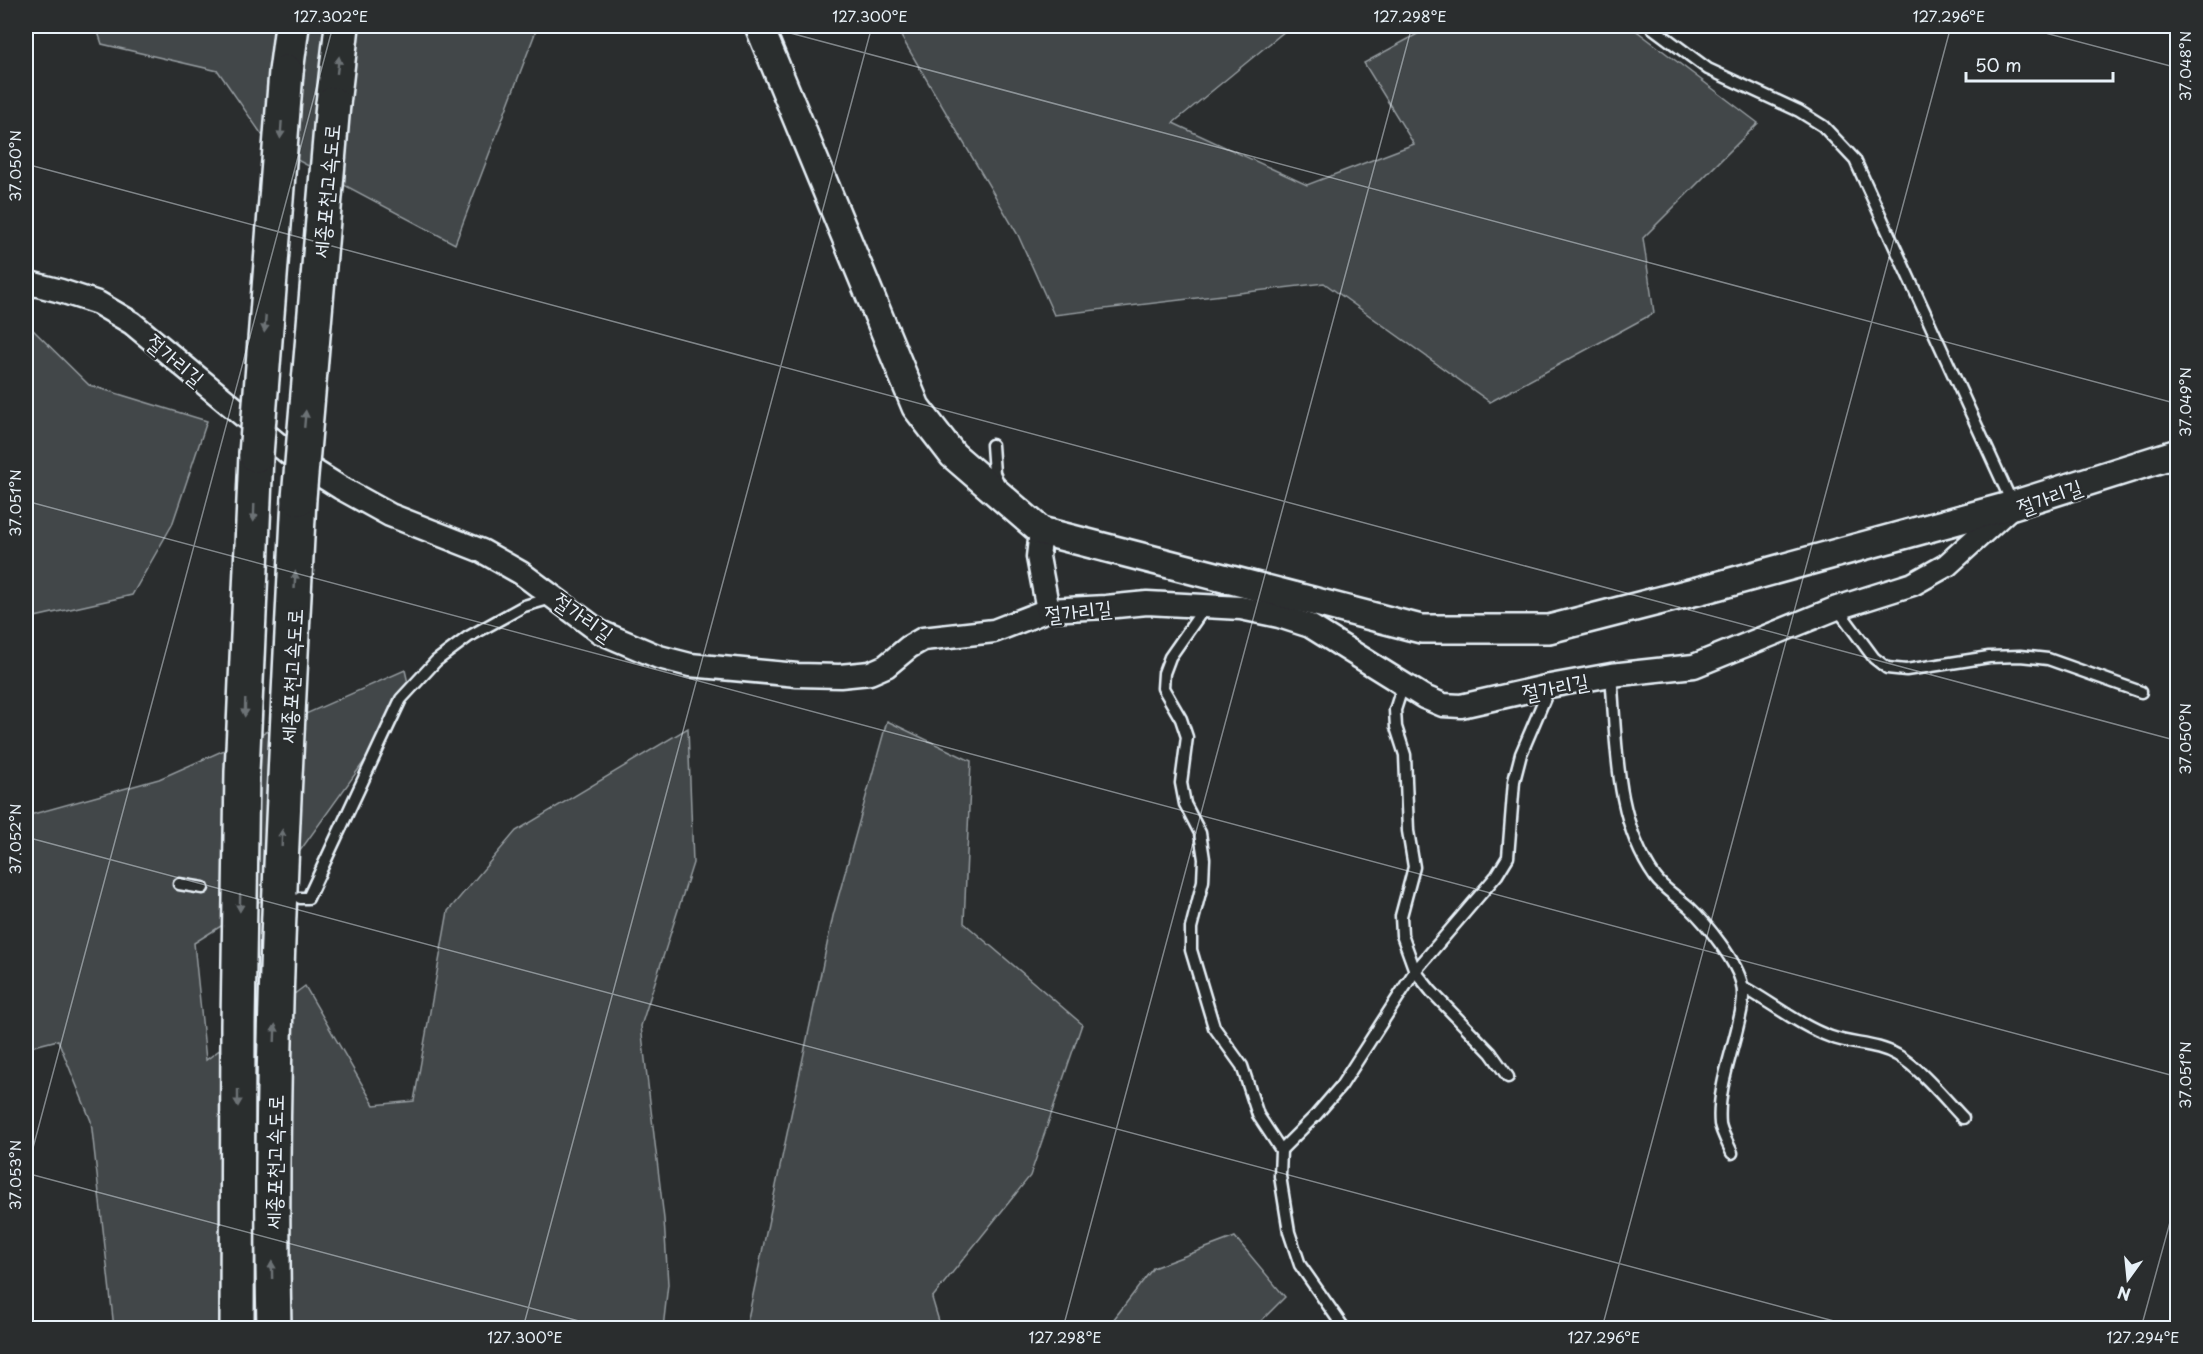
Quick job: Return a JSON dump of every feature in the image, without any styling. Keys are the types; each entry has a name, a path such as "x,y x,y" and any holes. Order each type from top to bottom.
{"highway":[{"name":"세종포천고속도로","path":"237,1329 242,772 256,455 286,72 292,26"},
{"name":"세종포천고속도로","path":"274,1329 272,1231 275,1036 299,498 333,104 342,26"}],"street":[{"path":"759,26 916,408 953,455 1041,531 1421,629 1548,629 1709,588 2013,505"},
{"name":"절가리길","path":"26,282 99,303 132,323 298,461 390,515 482,551 521,573 600,632 659,657 690,665 808,675 840,676 870,673 886,666 909,646 923,639 994,631 1048,610 1147,603 1241,608 1279,616 1310,626 1403,685 1443,705 1461,706 1611,675 1694,666 1838,608 1914,584 1947,565 2013,505 2178,453"},
{"path":"1041,531 1038,557 1048,610"}],"lane":[{"path":"1650,26 1708,69 1800,111 1823,126 1855,160 2013,505"},
{"path":"992,445 994,473 1009,502"},
{"path":"300,898 308,898 402,699 436,661 468,637 524,606 555,597"},
{"path":"1205,607 1170,657 1164,673 1163,688 1181,719 1187,737 1181,783 1185,804 1200,833 1204,859 1203,882 1191,928 1191,951 1214,1027 1242,1066 1258,1116 1281,1150 1280,1176 1289,1232 1300,1265 1344,1329"},
{"path":"1838,608 1874,658 1887,668 1906,670 1989,657 2020,656 2048,659 2141,692"},
{"path":"1611,675 1622,792 1627,819 1640,851 1656,879 1707,925 1739,974 1743,987 1743,1005 1720,1100 1720,1125 1732,1153"},
{"path":"1403,685 1395,710 1396,727 1405,755 1408,831 1414,867 1401,915 1401,935 1415,971 1431,991 1491,1053 1508,1077"},
{"path":"1281,1150 1341,1086 1415,971 1497,875 1508,857 1514,781 1521,754 1550,686"},
{"path":"179,884 203,888"},
{"path":"1743,987 1812,1029 1833,1038 1876,1047 1896,1054 1912,1066 1963,1118"}],"shaded area":[{"path":"96,26 536,26 537,28 455,244 269,145 218,71 102,44"},
{"path":"895,26 1291,26 1173,123 1307,185 1414,144 1364,63 1432,26 1630,26 1758,123 1643,238 1654,313 1490,402 1324,283 1054,315 1018,235"},
{"path":"26,323 89,385 207,421 172,525 132,595 26,619"},
{"path":"405,670 411,696 267,897 194,943 206,1060 305,986 374,1105 414,1101 448,911 516,831 688,728 693,863 641,1026 664,1219 668,1284 663,1328 114,1328 91,1121 58,1040 26,1048 26,816 159,779"},
{"path":"887,721 971,761 964,923 1082,1024 1030,1176 932,1298 941,1328 746,1328 833,916"},
{"path":"1235,1237 1285,1297 1254,1328 1107,1328 1153,1268"}]}
